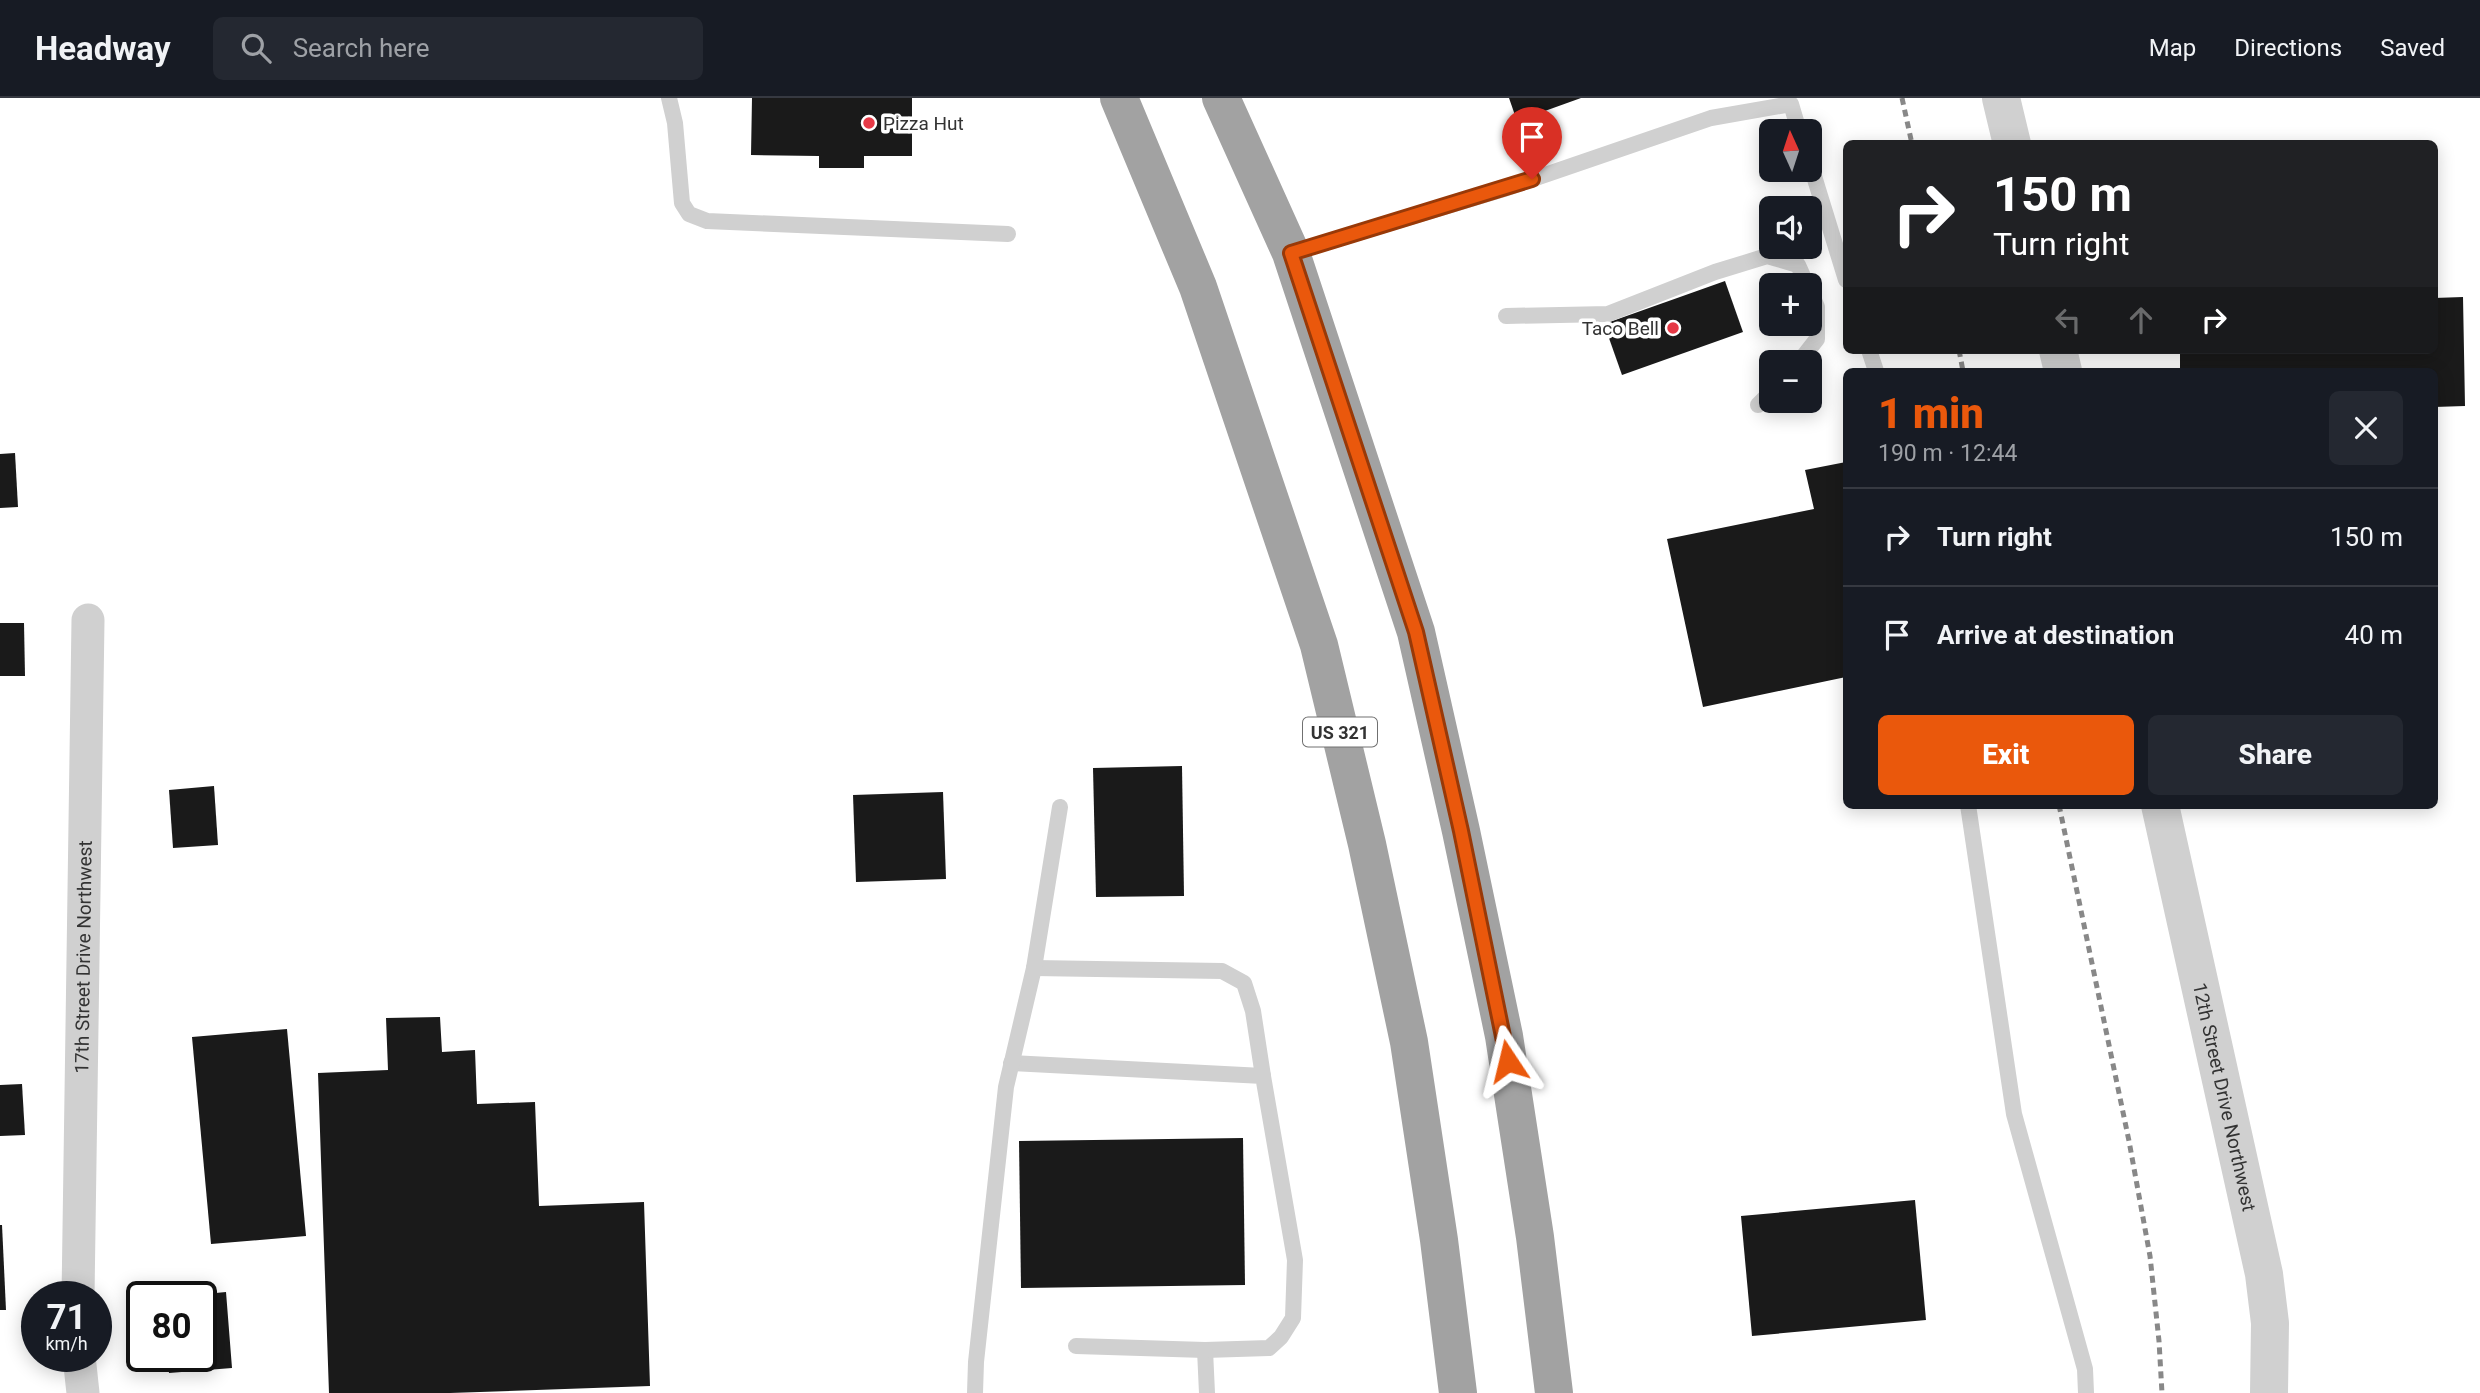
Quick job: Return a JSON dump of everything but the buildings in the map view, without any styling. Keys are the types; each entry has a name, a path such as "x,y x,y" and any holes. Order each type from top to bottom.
{"highway":[{"name":"US 321","path":"1119,98 1198,287 1319,645 1367,844 1409,1042 1439,1240 1458,1393"},
{"path":"1221,98 1291,253 1412,619 1461,831 1504,1036 1535,1237 1554,1393"},
{"path":"1243,98 1268,202"}],"street":[{"path":"2001,98 2011,140"},
{"name":"17th Street Drive Northwest","path":"78,1281 88,620"},
{"name":"12th Street Drive Northwest","path":"2161,809 2264,1274 2270,1323 2269,1393"},
{"path":"81,1372 83,1393"}],"lane":[{"path":"669,98 675,122 682,203 689,214 707,220 1008,234"},
{"path":"1291,253 1507,188 1710,118 1791,104 1796,119"},
{"path":"1816,182 1843,270"},
{"path":"1506,316 1608,313 1716,272 1767,256 1798,265 1802,273"},
{"path":"975,1393 976,1362 1005,1101 1011,1063 1034,968 1060,807"},
{"path":"1969,809 2014,1114 2085,1369 2086,1393"},
{"path":"1034,968 1222,971 1244,983 1253,1011 1295,1260 1293,1318 1281,1337 1269,1348 1205,1350 1076,1346"},
{"path":"1011,1063 1263,1076"},
{"path":"1205,1350 1207,1393"}],"railway":[{"path":"1902,98 1911,140"},
{"path":"1960,354 1962,368"},
{"path":"2060,809 2129,1141 2150,1256 2162,1393"}],"place":[{"name":"Pizza Hut","path":"869,123"},
{"name":"Taco Bell","path":"1673,328"}],"route":[{"path":"1508,1061 1461,831 1416,632 1291,253 1532,179"}]}
